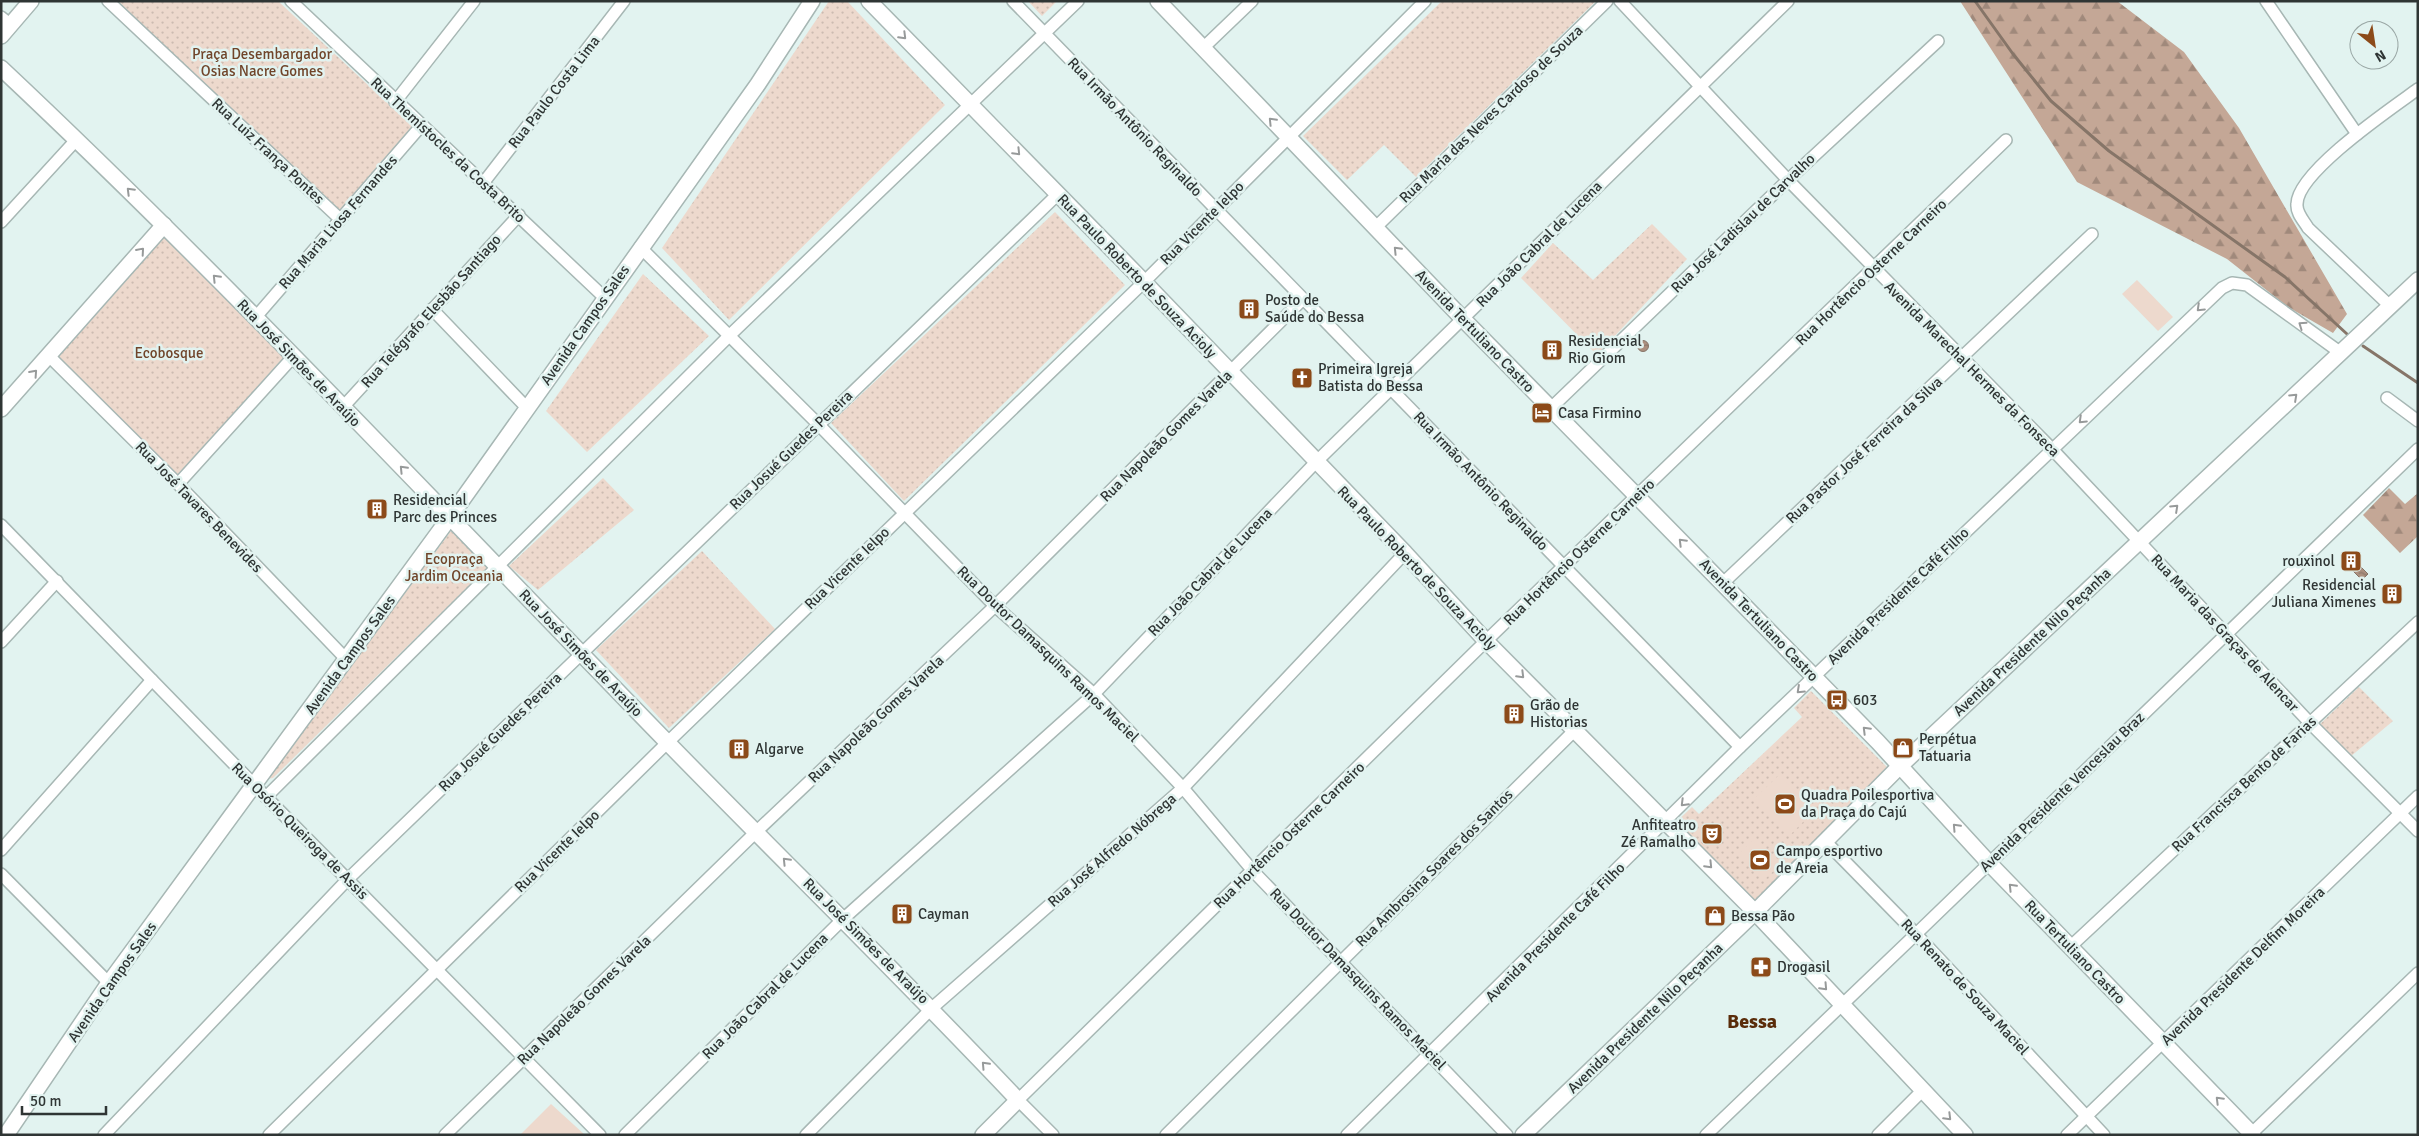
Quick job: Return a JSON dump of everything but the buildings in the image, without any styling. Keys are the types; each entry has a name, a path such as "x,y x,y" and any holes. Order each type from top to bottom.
{"street":[{"path":"4,26 31,1"},
{"name":"Rua Luiz França Pontes","path":"108,1 340,219"},
{"path":"395,102 474,1"},
{"name":"Rua Paulo Costa Lima","path":"484,182 624,1"},
{"name":"Avenida Campos Sales","path":"6,1135 110,983 254,784 347,660 758,84 812,1"},
{"name":"Rua Paulo Roberto de Souza Acioly","path":"869,1 1144,282 1405,553 1486,641 1576,729 1755,912 1965,1135"},
{"name":"Rua Irmão Antônio Reginaldo","path":"1013,1 1740,747"},
{"path":"266,797 730,335 1078,1"},
{"name":"Avenida Tertuliano Castro","path":"1158,1 1463,319 1723,583 1899,766"},
{"path":"1203,48 1252,1"},
{"name":"Rua Vicente Ielpo","path":"269,1135 668,742 1144,282 1425,1"},
{"name":"Rua Maria das Neves Cardoso de Souza","path":"1375,228 1607,1"},
{"name":"Avenida Marechal Hermes da Fonseca","path":"1620,1 1874,270 2052,449 2139,541"},
{"name":"Rua João Cabral de Lucena","path":"625,1135 843,919 1094,694 1316,462 1788,1"},
{"name":"Rua Themístocles da Costa Brito","path":"294,3 395,102 484,182 605,298"},
{"path":"2270,3 2357,134"},
{"name":"Rua José Ladislau de Carvalho","path":"1551,408 1788,180 1938,41"},
{"name":"Rua José Simões de Araújo","path":"1,68 77,139 164,225 668,742 932,1008 1053,1135"},
{"path":"2390,306 2308,228 2296,205 2298,195 2310,176 2357,134 2418,89"},
{"name":"Rua Maria Liosa Fernandes","path":"255,318 421,126"},
{"path":"1,222 77,139"},
{"name":"Rua Hortêncio Osterne Carneiro","path":"983,1135 1486,641 1874,270 2006,140"},
{"name":"Rua Josué Guedes Pereira","path":"104,1135 348,879 1058,194"},
{"name":"Rua Telégrafo Elesbão Santiago","path":"343,407 518,215"},
{"path":"1,409 164,225"},
{"name":"Rua Pastor José Ferreira da Silva","path":"1723,583 2092,234"},
{"name":"Rua Doutor Damasquins Ramos Maciel","path":"640,247 818,424 994,606 1094,694 1183,788 1253,871 1507,1135"},
{"name":"Avenida Presidente Nilo Peçanha","path":"1523,1135 1755,912 1899,766 2418,280"},
{"name":"Avenida Presidente Café Filho","path":"1347,1135 1740,747 2222,288 2232,283 2247,285 2342,353"},
{"name":"Rua Napoleão Gomes Varela","path":"445,1135 757,831 994,606 1303,299"},
{"path":"432,309 527,408"},
{"name":"Rua José Tavares Benevides","path":"49,356 178,484 347,660"},
{"path":"178,484 293,357"},
{"path":"2387,398 2418,421"},
{"name":"Avenida Presidente Venceslau Braz","path":"1706,1135 2418,449"},
{"name":"Rua Osório Queiroga de Assis","path":"1,525 600,1135"},
{"name":"Rua Maria das Graças de Alencar","path":"2139,541 2310,723 2418,830"},
{"name":"Rua José Alfredo Nóbrega","path":"806,1135 932,1008 1183,788 1405,553"},
{"path":"1,642 57,581"},
{"name":"Rua Francisca Bento de Farias","path":"2070,947 2418,622"},
{"path":"1,850 152,680"},
{"name":"Rua Ambrosina Soares dos Santos","path":"1166,1135 1576,729"},
{"name":"Rua Tertuliano Castro","path":"1899,766 2162,1044 2253,1134"},
{"name":"Avenida Presidente Delfim Moreira","path":"2067,1135 2418,796"},
{"name":"Rua Renato de Souza Maciel","path":"1826,842 1916,934 2104,1135"},
{"path":"1,874 110,983"},
{"path":"2253,1134 2418,973"},
{"path":"1878,1135 1922,1091"}],"green space":[{"name":"Praça Desembargador Osias Nacre Gomes","path":"114,1 278,1 413,127 340,210"},
{"path":"829,1 847,1 945,105 729,320 662,248"},
{"path":"1028,1 1057,1 1042,16"},
{"path":"1442,1 1595,2 1416,177 1384,145 1347,180 1303,136"},
{"path":"1960,1 2117,1 2184,52 2239,128 2347,314 2333,333 2288,307 2227,259 2077,182"},
{"path":"1055,212 1125,285 904,501 831,423"},
{"path":"1652,224 1687,259 1597,355 1521,278 1553,243 1593,280"},
{"name":"Ecobosque","path":"164,225 293,357 178,484 49,356"},
{"path":"643,274 709,336 587,452 546,411"},
{"path":"2137,280 2173,317 2158,331 2122,294"},
{"path":"603,478 634,510 538,590 509,566"},
{"path":"2389,488 2405,504 2418,493 2418,536 2400,553 2363,515"},
{"name":"Ecopraça Jardim Oceania","path":"451,531 488,567 273,778 267,779"},
{"path":"702,551 775,629 669,728 596,650"},
{"path":"2359,687 2393,721 2350,757 2319,725"},
{"path":"1811,691 1889,769 1751,904 1675,823 1692,807 1699,814 1802,717 1794,708"},
{"name":"Quadra Poilesportiva da Praça do Cajú","path":"1779,775 1814,811 1791,834 1755,798"},
{"name":"Campo esportivo de Areia","path":"1755,838 1780,865 1764,880 1738,855"},
{"path":"551,1104 585,1135 520,1135"}],"water":[{"path":"1641,341 1645,341 1648,346 1647,350 1641,351 1638,348 1638,344"},
{"path":"2359,565 2368,574 2362,580 2353,571"}],"waterway":[{"path":"1975,1 2013,54 2051,101 2109,151 2285,277 2347,334"},
{"path":"2363,346 2418,383"}],"place":[{"name":"Posto de Saúde do Bessa","path":"1249,309"},
{"name":"Residencial Rio Giom","path":"1552,350"},
{"name":"Primeira Igreja Batista do Bessa","path":"1302,378"},
{"name":"Casa Firmino","path":"1542,413"},
{"name":"Residencial Parc des Princes","path":"377,509"},
{"name":"rouxinol","path":"2351,561"},
{"name":"Residencial Juliana Ximenes","path":"2392,594"},
{"name":"603","path":"1837,700"},
{"name":"Grão de Historias","path":"1514,714"},
{"name":"Perpétua Tatuaria","path":"1903,748"},
{"name":"Algarve","path":"739,749"},
{"name":"Quadra Poilesportiva da Praça do Cajú","path":"1785,804"},
{"name":"Anfiteatro Zé Ramalho","path":"1712,834"},
{"name":"Campo esportivo de Areia","path":"1760,860"},
{"name":"Cayman","path":"902,914"},
{"name":"Bessa Pão","path":"1715,916"},
{"name":"Drogasil","path":"1761,967"}],"district":[{"name":"Bessa","path":"1752,1021"}]}
